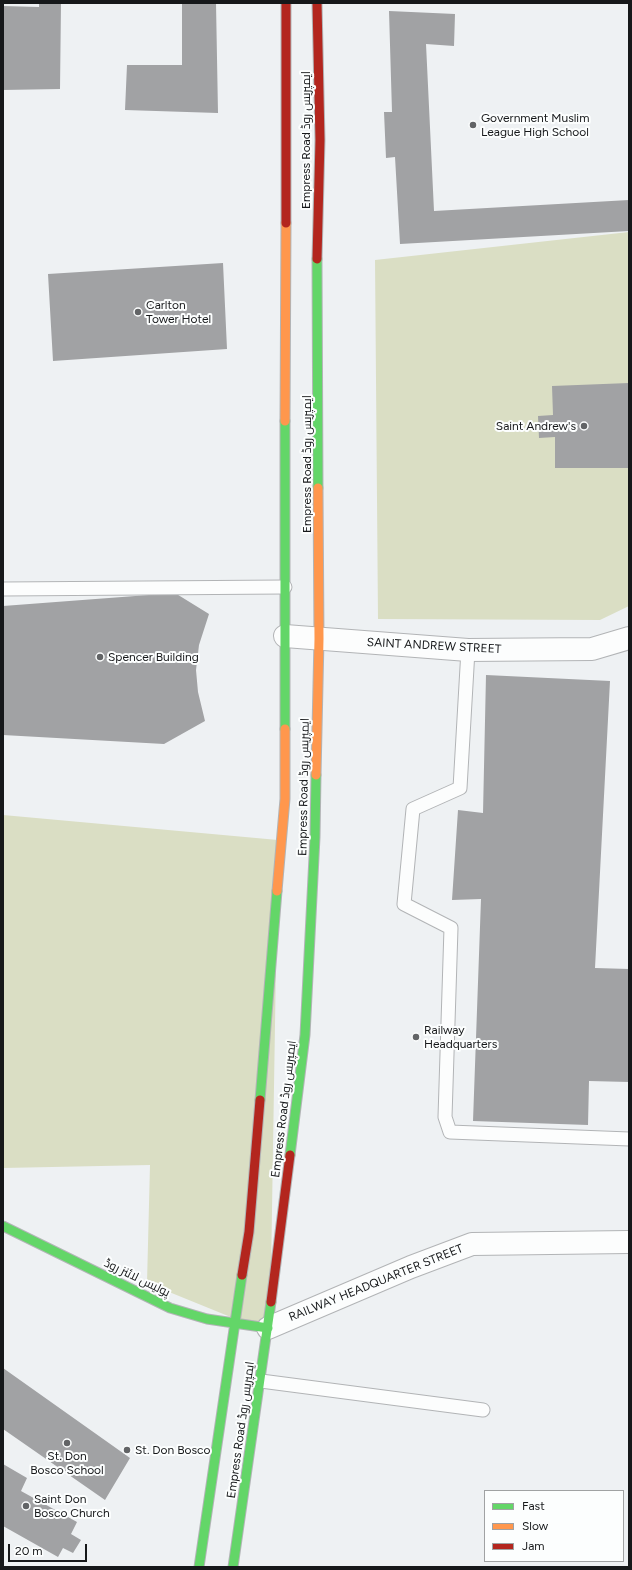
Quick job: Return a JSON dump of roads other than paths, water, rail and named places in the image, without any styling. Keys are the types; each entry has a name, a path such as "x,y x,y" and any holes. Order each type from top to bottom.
{"main road":[{"name":"Empress Road ایمپریس روڈ","path":"199,1567 234,1322 250,1232 285,799 286,3"},
{"name":"Empress Road ایمپریس روڈ","path":"233,1567 261,1381 305,1035 315,837 319,640 317,249 320,140 318,3"},
{"name":"پولیس لائنز روڈ","path":"3,1226 170,1308 207,1318 268,1328"}],"street":[{"name":"SAINT ANDREW STREET","path":"285,636 319,640 468,650 592,649 629,638"},
{"name":"RAILWAY HEADQUARTER STREET","path":"268,1328 411,1267 472,1244 629,1242"}],"lane":[{"path":"3,589 285,587"},
{"path":"468,650 460,788 413,809 404,904 451,928 445,1117 450,1132 629,1139"},
{"path":"261,1381 483,1410"}],"place":[{"name":"Government Muslim League High School","path":"473,125"},
{"name":"Carlton Tower Hotel","path":"138,312"},
{"name":"Saint Andrew's","path":"584,426"},
{"name":"Spencer Building","path":"100,657"},
{"name":"Railway Headquarters","path":"416,1037"},
{"name":"St. Don Bosco School","path":"67,1443"},
{"name":"St. Don Bosco","path":"127,1450"},
{"name":"Saint Don Bosco Church","path":"26,1506"}]}
